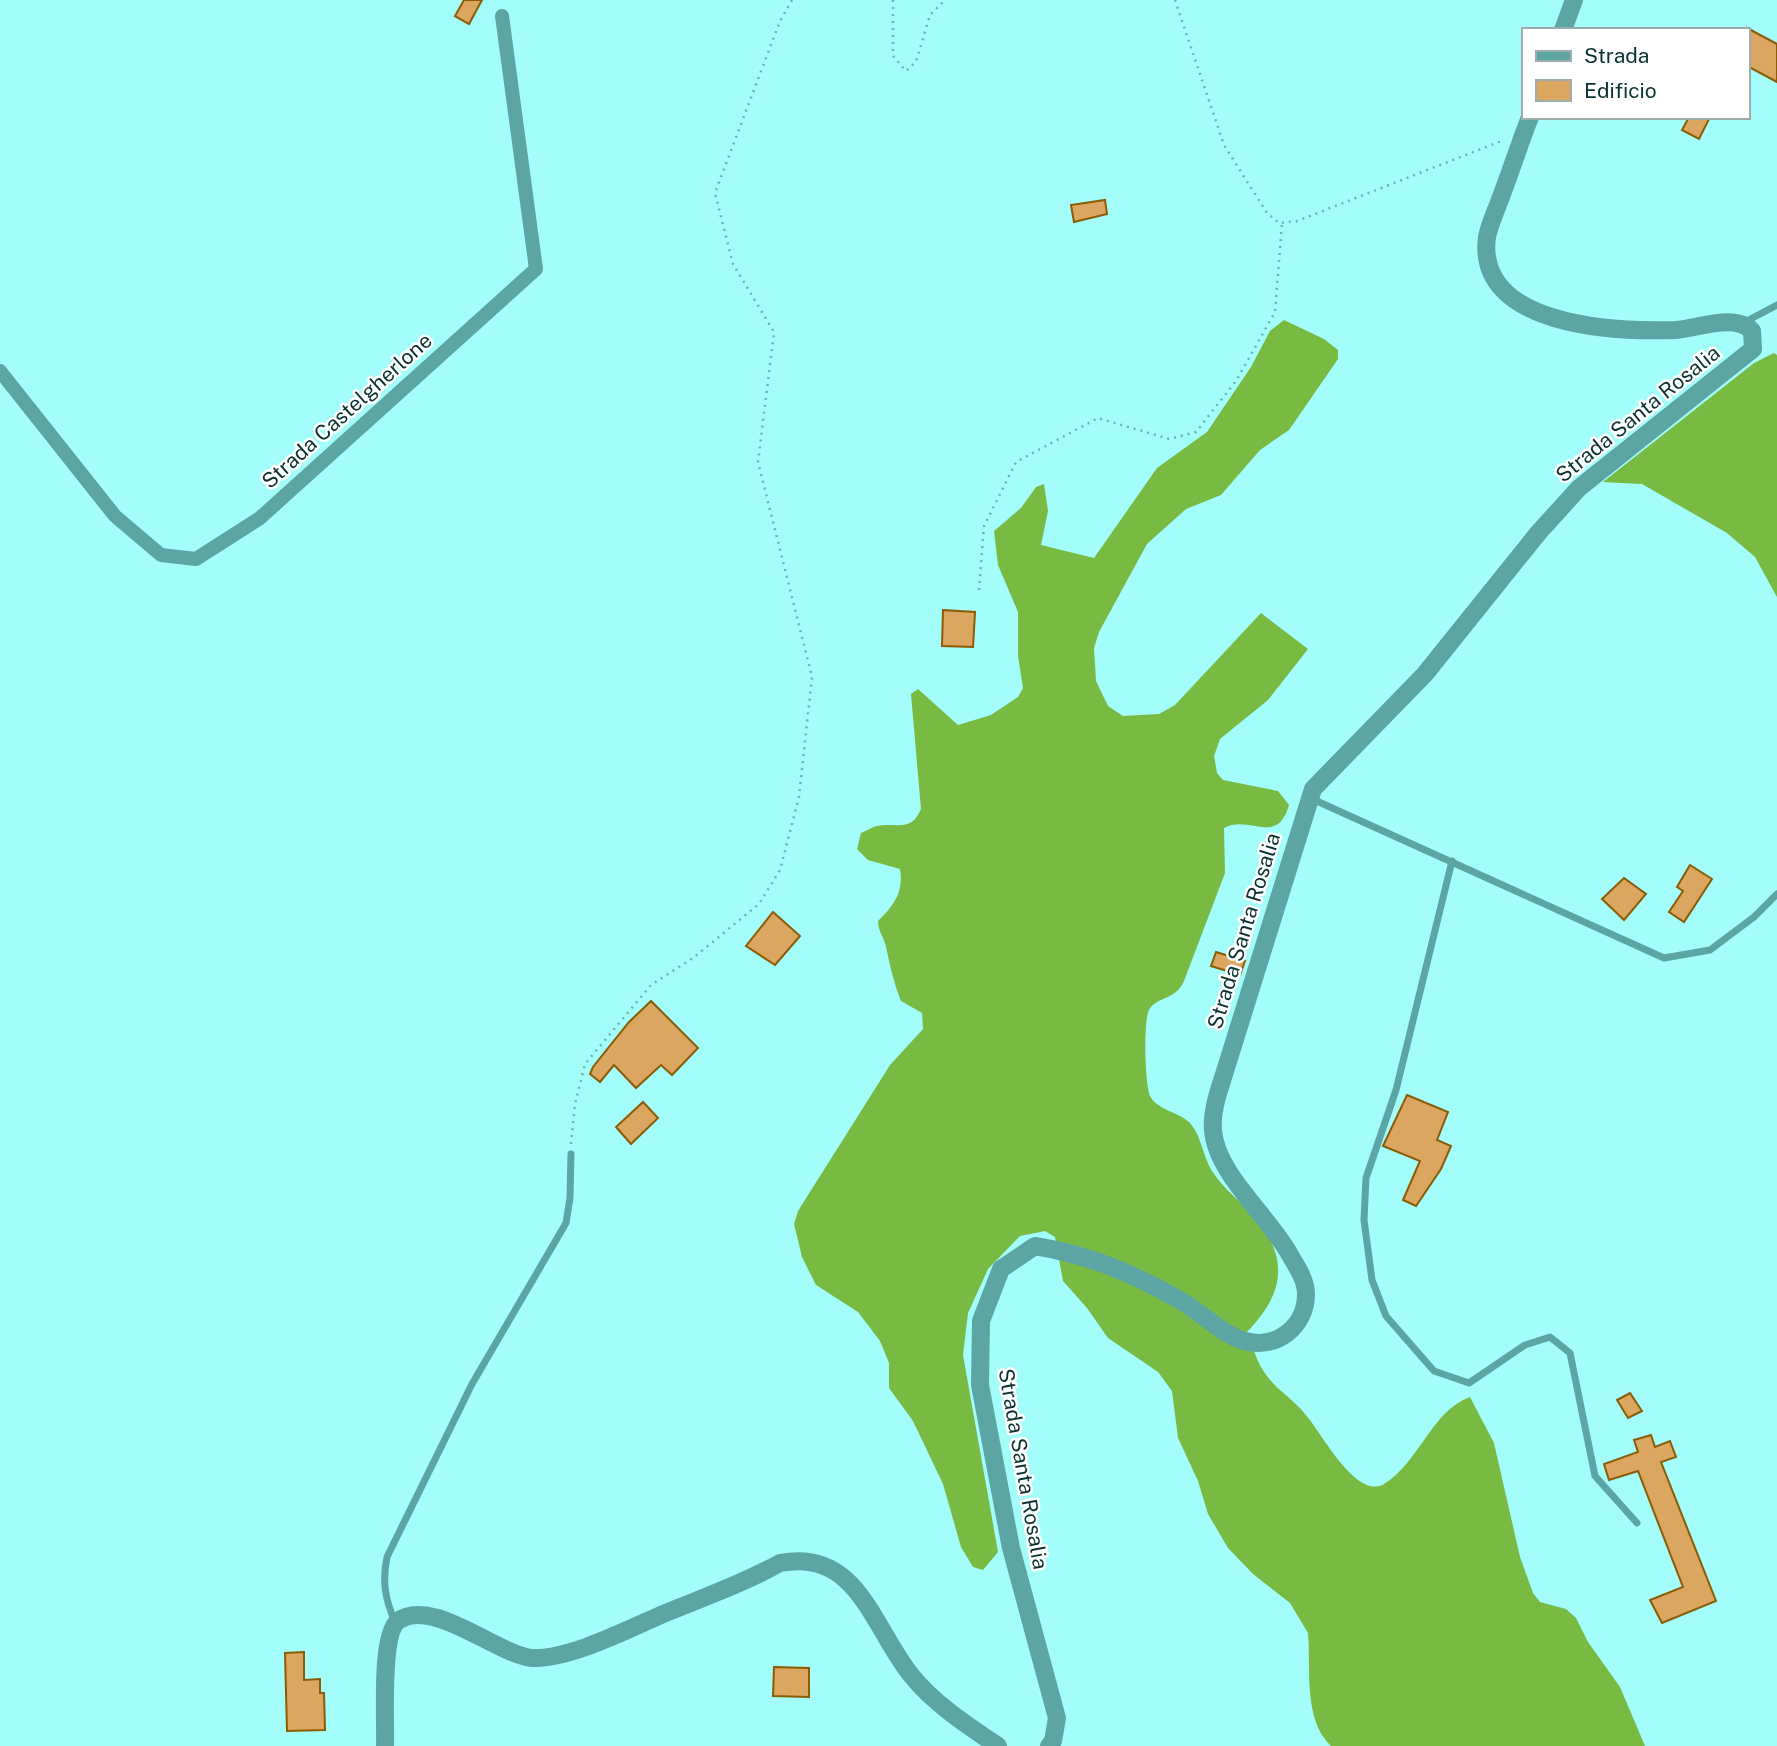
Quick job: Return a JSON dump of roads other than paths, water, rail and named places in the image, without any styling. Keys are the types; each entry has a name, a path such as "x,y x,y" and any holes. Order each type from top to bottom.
{"street":[{"path":"1564,28 1574,0"},
{"name":"Strada Castelgherlone","path":"0,372 115,516 161,555 196,559 260,518 536,269 502,16"},
{"name":"Strada Santa Rosalia","path":"1049,1746 1053,1741 1057,1718 1006,1521 980,1385 981,1321 1001,1269 1035,1246 1078,1253 1133,1275 1244,1341 1260,1343 1276,1340 1289,1333 1300,1320 1306,1305 1306,1289 1301,1274 1282,1239 1221,1160 1213,1131 1215,1107 1226,1068 1312,789 1425,674 1539,532 1579,488 1753,349 1752,331 1743,323 1675,330 1595,326 1536,312 1508,296 1491,269 1487,237 1527,124"},
{"path":"385,1746 387,1640 395,1623 417,1614 444,1621 531,1658 578,1650 780,1563 800,1559 820,1562 839,1571 853,1586 911,1676 961,1721 998,1746"}],"lane":[{"path":"1743,323 1777,305"},
{"path":"1310,798 1664,958 1710,950 1754,917 1777,894"},
{"path":"1452,861 1396,1090 1366,1178 1364,1220 1372,1280 1386,1317 1434,1371 1469,1383 1525,1345 1550,1337 1570,1353 1595,1476 1637,1523"},
{"path":"395,1623 385,1599 383,1575 387,1556 472,1384 566,1223 570,1198 571,1154"}]}
